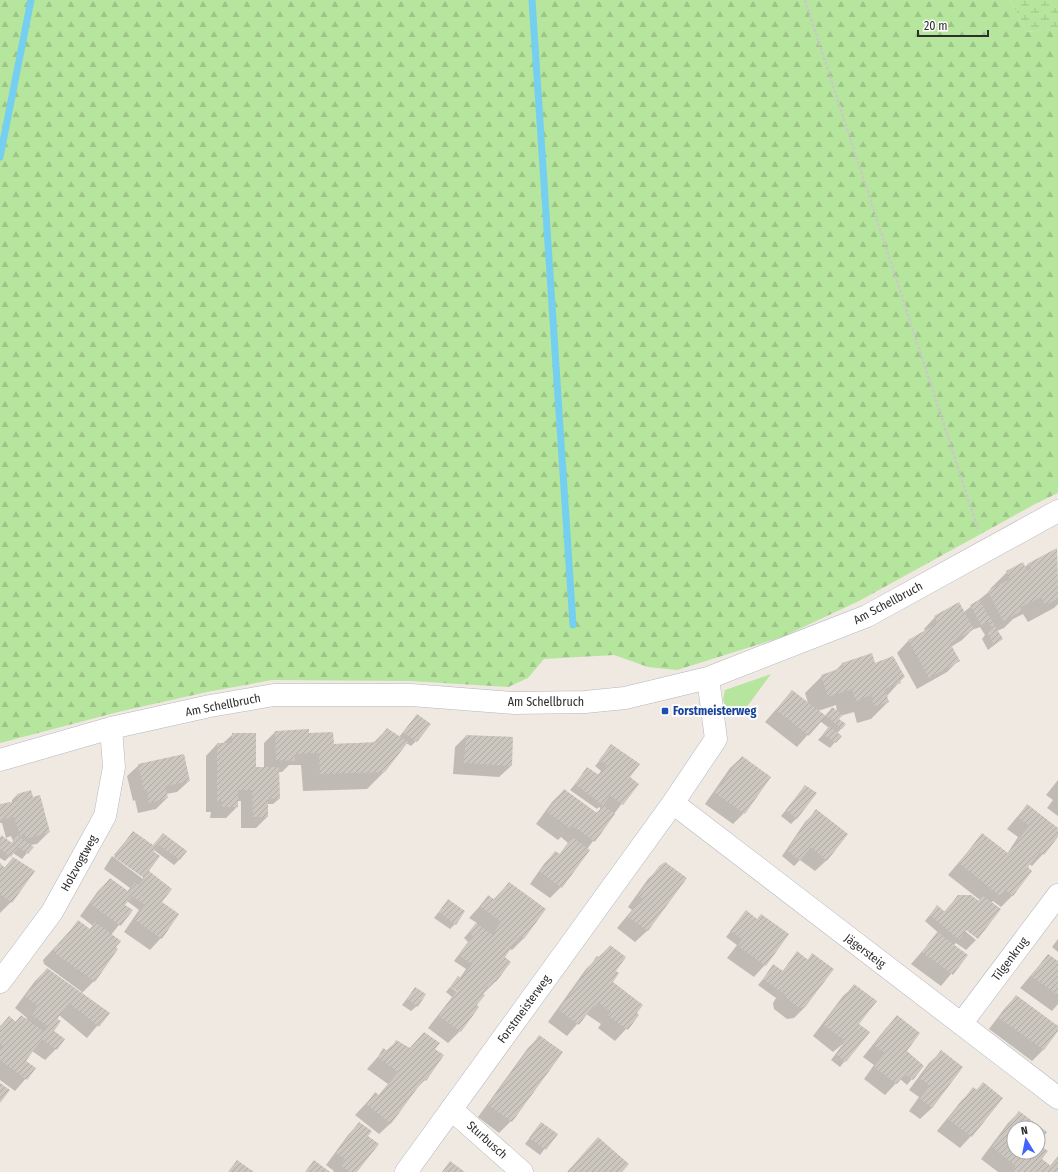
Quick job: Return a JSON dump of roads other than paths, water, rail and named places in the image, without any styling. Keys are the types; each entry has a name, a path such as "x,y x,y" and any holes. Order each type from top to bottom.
{"street":[{"name":"Am Schellbruch","path":"0,760 111,728 210,706 274,695 411,695 514,703 585,702 625,698 708,678 867,616 1058,511"},
{"name":"Forstmeisterweg","path":"406,1172 673,803 716,739 708,678"},
{"name":"Holzvogtweg","path":"0,982 52,912 105,816 114,767 111,728"},
{"name":"Jägersteig","path":"673,803 1058,1098"},
{"name":"Tilgenkrug","path":"961,1024 1058,894"},
{"name":"Sturbusch","path":"452,1109 522,1172"}],"waterway":[{"path":"0,157 31,0"},
{"path":"532,0 573,625"}],"place":[{"name":"Forstmeisterweg","path":"665,711"}]}
